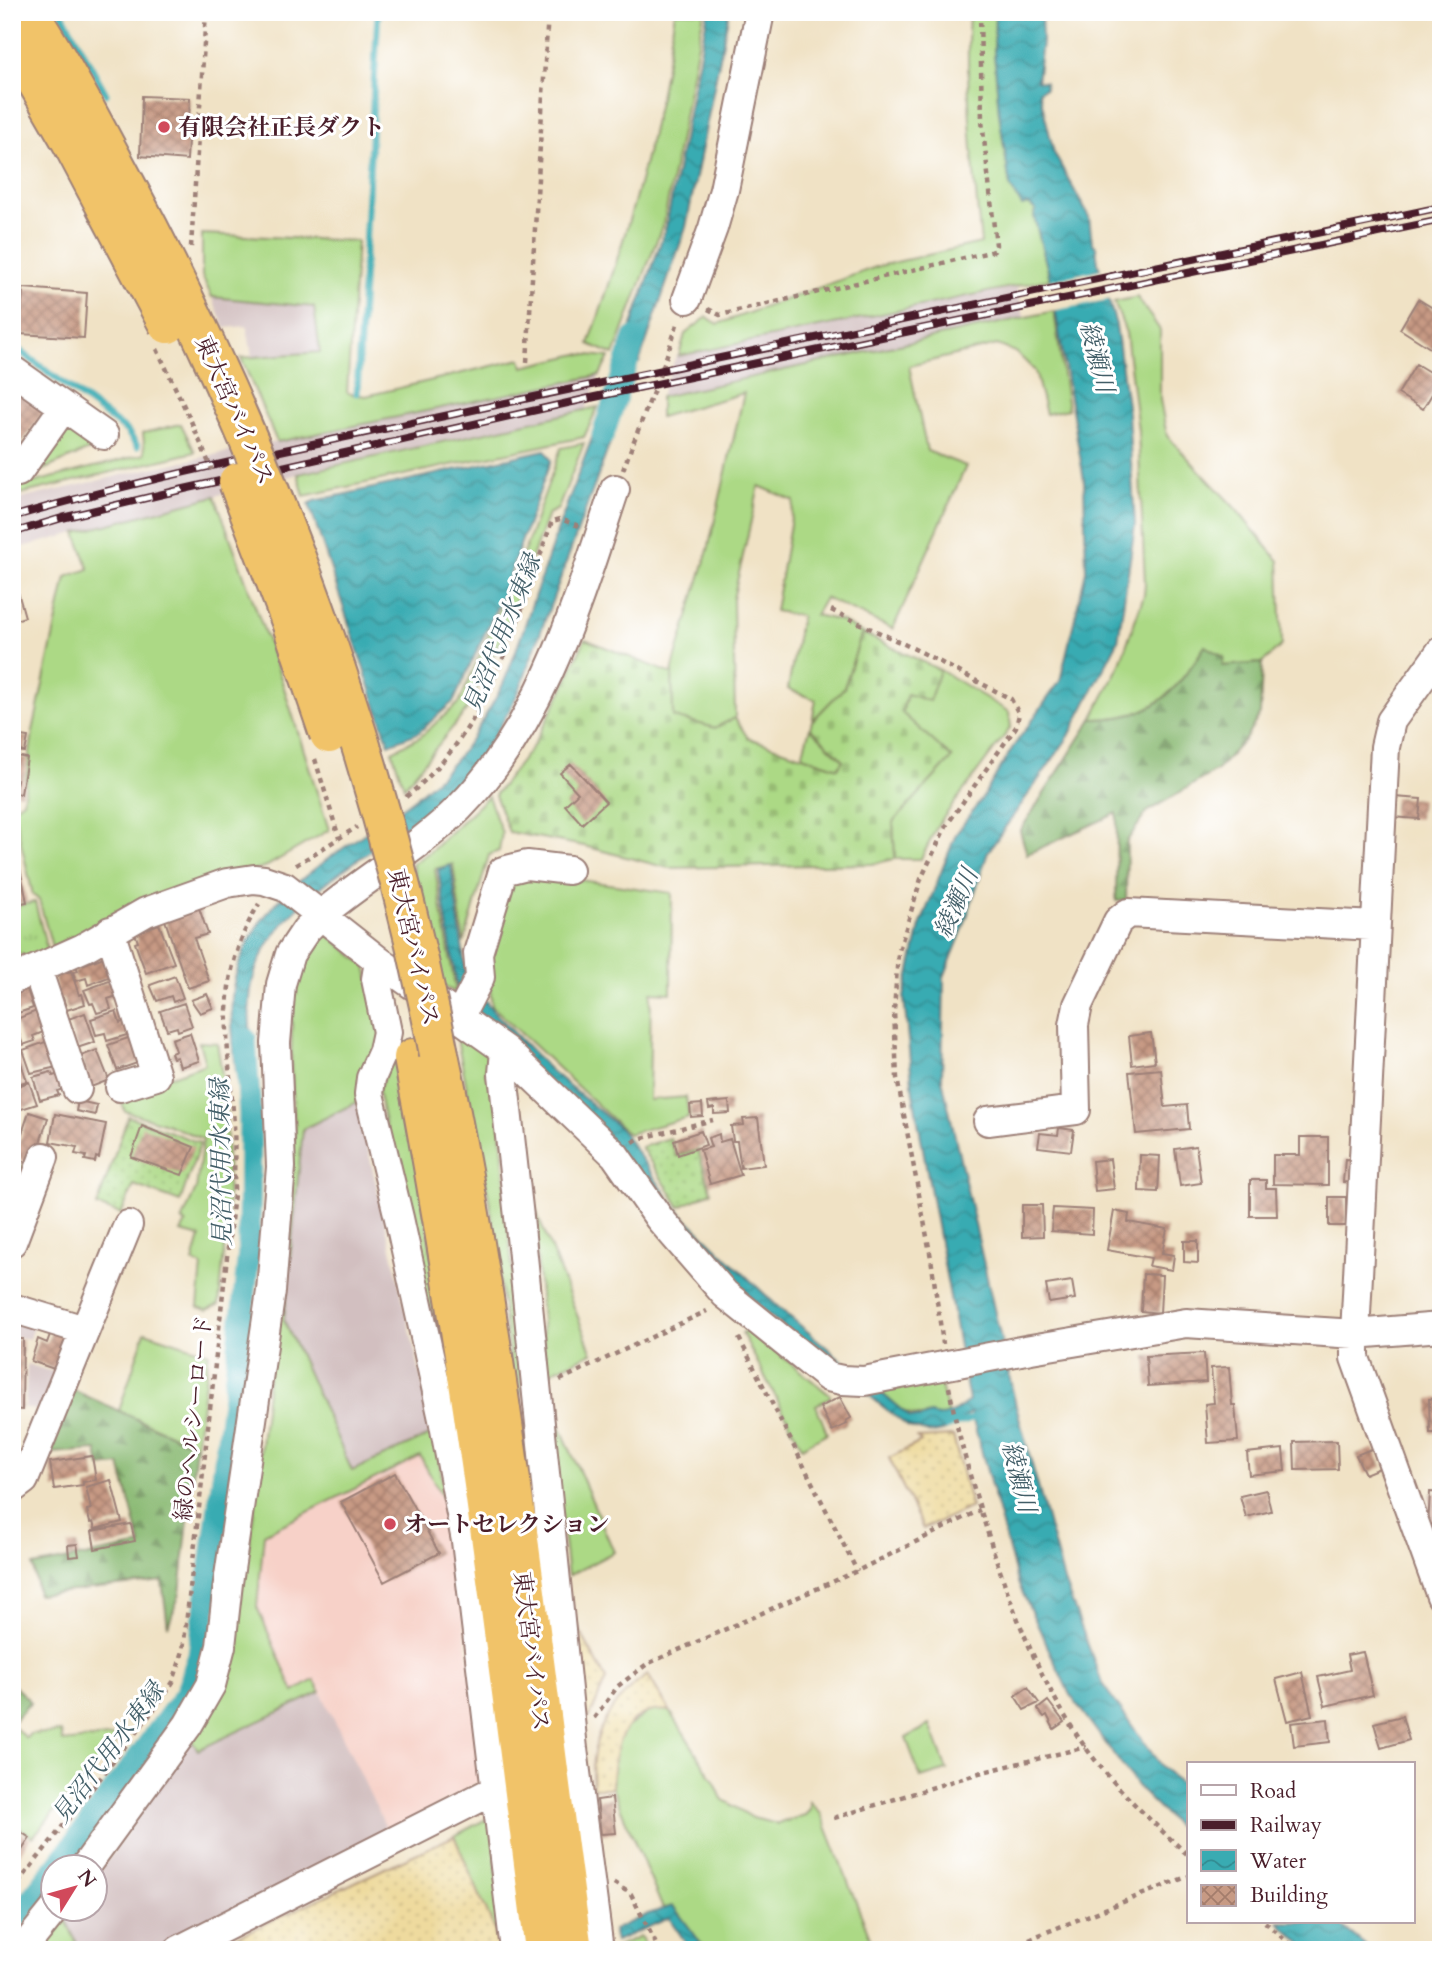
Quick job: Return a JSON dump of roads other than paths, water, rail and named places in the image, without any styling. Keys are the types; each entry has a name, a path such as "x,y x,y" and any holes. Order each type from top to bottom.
{"highway":[{"name":"東大宮バイパス","path":"28,12 105,146 184,296 239,415 284,523 327,641 374,792 414,940 426,1056"},
{"name":"東大宮バイパス","path":"12,38 71,141 162,311 216,427 255,523 290,619 352,808 391,955 464,1175 505,1435 535,1771 544,1950"},
{"name":"東大宮バイパス","path":"535,1771 573,1950"}],"street":[{"path":"12,70 84,199 120,253 158,332 169,341 216,322 48,12"},
{"path":"687,299 724,190 760,12"},
{"path":"12,370 104,435"},
{"path":"12,473 18,472 64,407"},
{"path":"94,1854 188,1726 211,1685 221,1646 272,1278 281,1167 276,1043 281,984 290,954 315,913 443,823 488,776 516,734 550,671 583,585 615,489"},
{"path":"1441,651 1391,721 1385,747 1355,1334 1355,1358 1441,1597"},
{"path":"463,1013 480,977 478,953 503,871 527,865 569,870"},
{"path":"77,1089 21,971 83,948 146,912 242,879 264,880 280,885 379,961 463,1013 505,1050 615,1155 659,1218 735,1302 828,1377 842,1380 873,1379 1186,1323 1355,1334 1441,1327"},
{"path":"988,1121 1076,1110 1074,1025 1078,1006 1118,921 1128,912 1375,926"},
{"path":"110,931 156,1076 120,1087"},
{"path":"379,961 376,979 387,1032 383,1051 371,1078 369,1094 423,1325 466,1541 489,1741 535,1771 599,1950"},
{"path":"505,1050 503,1074 537,1390 535,1771 515,1950"},
{"path":"12,1242 44,1157"},
{"path":"12,1489 24,1480 128,1225"},
{"path":"12,1308 83,1330"},
{"path":"178,1950 535,1771"},
{"path":"22,1950 42,1924"}],"water":[{"path":"708,12 729,12 686,227 639,363 617,368 666,227"},
{"name":"綾瀬川","path":"995,12 1041,12 1042,42 1037,81 1045,82 1046,88 1039,91 1054,153 1089,217 1092,242 1096,247 1116,325 1128,413 1135,525 1118,641 1069,736 988,852 944,977 942,1079 1016,1406 1064,1581 1103,1685 1161,1766 1187,1789 1187,1836 1141,1791 1070,1695 1018,1583 971,1413 935,1433 907,1426 769,1315 676,1227 475,1009 457,986 438,869 451,865 466,974 494,1012 550,1070 621,1129 674,1206 777,1306 910,1417 946,1415 969,1401 913,1094 904,997 920,926 956,834 1060,681 1086,571 1084,480 1050,279 1034,216 1036,210 1028,204 1022,206 1010,186 999,113 994,52"},
{"path":"624,405 519,691 499,728 474,765 443,799 317,890 295,910 277,932 262,955 251,991 250,1023 255,1066 236,1071 232,997 243,952 265,915 296,884 408,803 443,773 471,739 496,698 509,670 603,409"},
{"path":"545,450 551,460 501,598 454,701 418,733 389,744 309,504"},
{"path":"673,1906 706,1950 691,1950 669,1918 616,1941 613,1930"},
{"path":"1281,1924 1339,1924 1371,1950 1308,1950"}],"waterway":[{"path":"61,12 106,94"},
{"path":"357,393 378,12"},
{"name":"見沼代用水東縁","path":"603,435 635,338"},
{"path":"12,345 127,431 137,446"},
{"name":"見沼代用水東縁","path":"66,1854 186,1694 199,1655 234,1394 249,1252 250,1115 245,1039"},
{"path":"946,1427 978,1417"},
{"name":"見沼代用水東縁","path":"12,1923 38,1890"}],"railway":[{"path":"12,517 127,486 244,459 1441,207"},
{"path":"12,533 62,518 184,489 590,398 1441,220"}],"place":[{"name":"有限会社正長ダクト","path":"164,127"},
{"name":"オートセレクション","path":"390,1524"}]}
